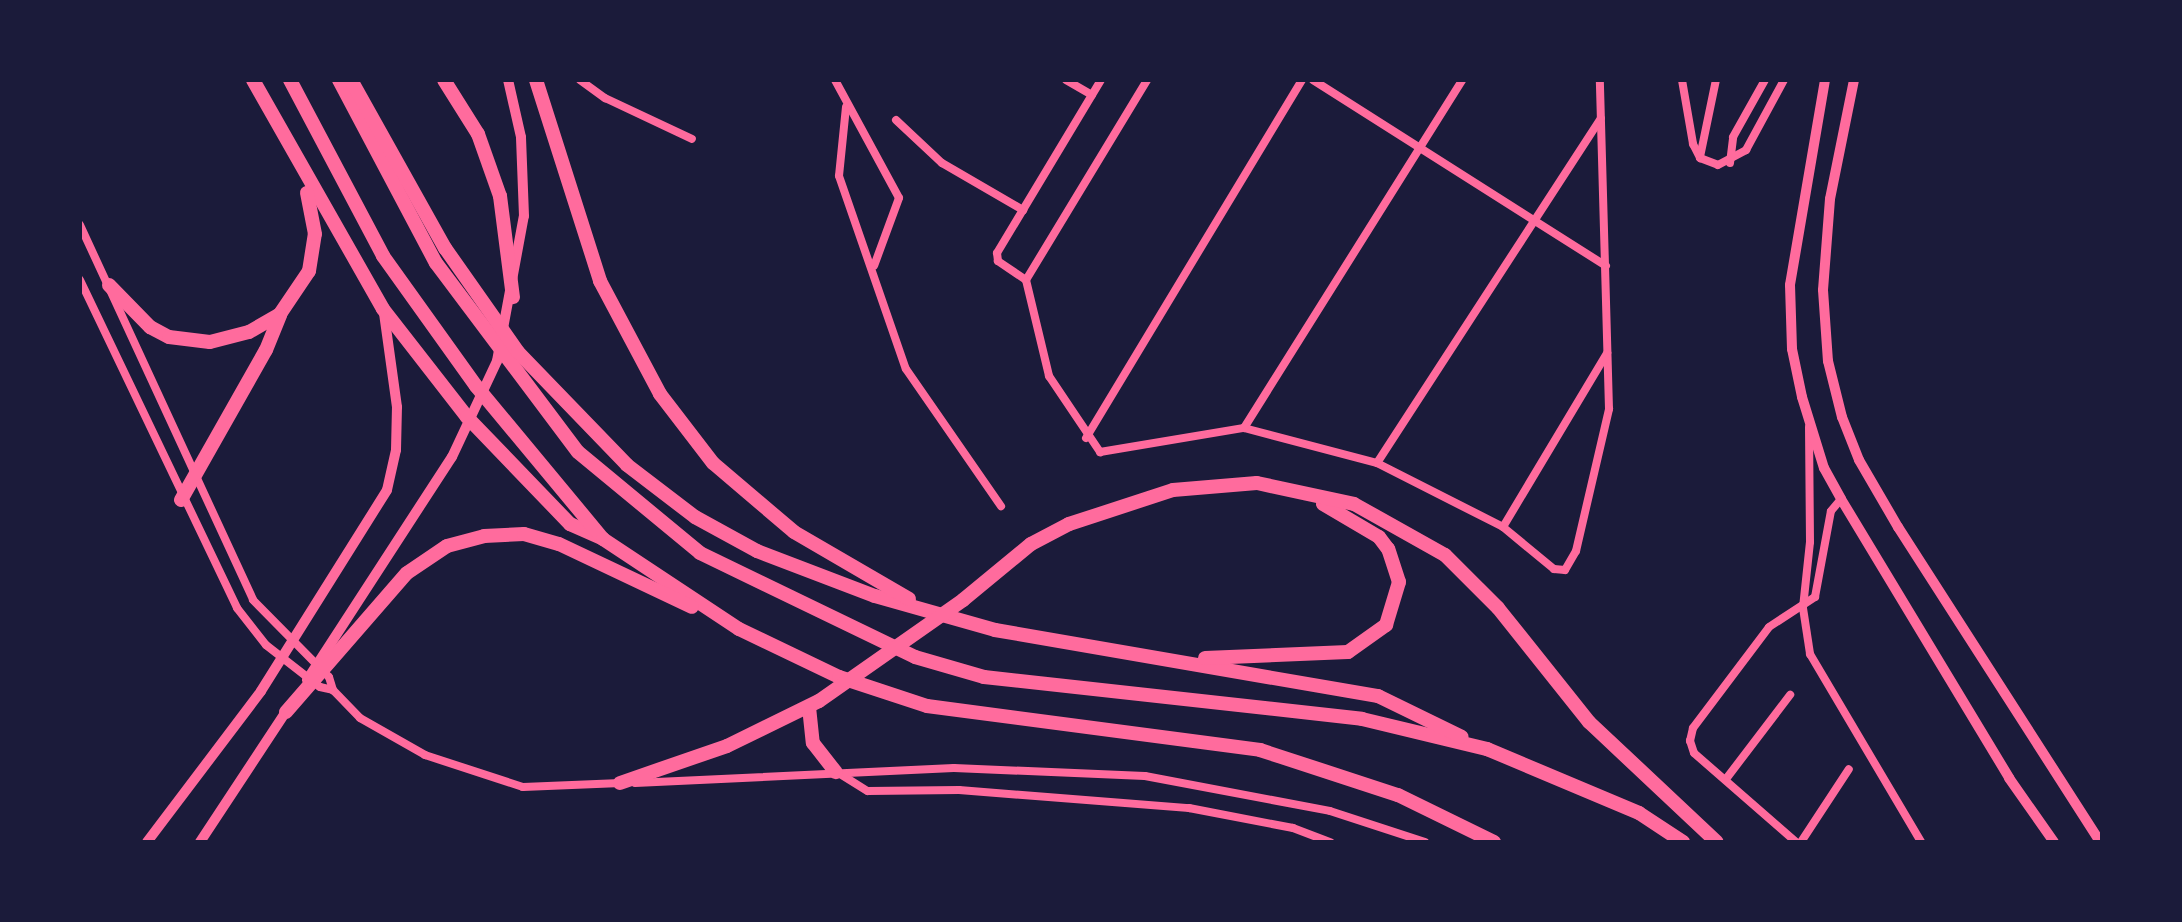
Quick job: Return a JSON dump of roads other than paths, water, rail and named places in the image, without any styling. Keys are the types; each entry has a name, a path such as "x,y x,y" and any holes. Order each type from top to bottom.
{"highway":[{"path":"253,80 383,309 467,417 570,524 603,539 739,629"},
{"path":"290,80 383,256 476,386 603,539"},
{"path":"339,80 436,263 578,452 700,553 915,657 984,677 1362,719 1487,749"},
{"path":"351,80 419,204 485,307 568,409 627,465 695,517 757,551 848,587 995,630 1378,696 1487,749 1639,813 1683,842"},
{"path":"444,80 460,100 485,154 503,210 514,253 513,297"},
{"path":"536,80 600,281 660,394 713,463 794,532 931,610"},
{"path":"181,500 266,350 280,314 299,291 314,253 312,210 299,165"},
{"path":"109,285 150,327 187,342 229,338 280,314"},
{"path":"620,783 727,746 814,704 963,600 1031,544 1108,508 1173,490 1257,483 1312,498 1354,504 1445,555 1498,608 1589,722 1717,842"},
{"path":"1166,658 1348,652 1378,634 1396,604 1394,560 1379,537 1312,498"},
{"path":"295,702 407,573 447,546 484,536 524,534 559,544 839,677 927,706 1260,750 1398,795 1494,842"},
{"path":"814,704 813,743 836,772"}],"street":[{"path":"508,80 523,158 514,253"},
{"path":"580,80 605,98 692,139"},
{"path":"835,80 846,107 899,198 874,266"},
{"path":"1066,80 1092,95"},
{"path":"1101,80 997,253 998,261 1026,280 1049,376 1086,438 1100,452 1113,453 1244,428 1377,463 1503,527 1554,569 1565,570 1576,551 1609,409 1600,80"},
{"path":"1026,280 1147,80"},
{"path":"1086,438 1302,80"},
{"path":"1313,80 1606,266"},
{"path":"1244,428 1462,80"},
{"path":"1682,80 1687,127 1700,158"},
{"path":"1700,158 1716,80"},
{"path":"1730,163 1733,137 1765,80"},
{"path":"1700,158 1730,163 1746,150 1784,80"},
{"path":"1825,80 1790,285 1792,349 1824,468 2009,778 2054,842"},
{"path":"1854,80 1830,199 1823,290 1828,361 1842,417 1859,460 1898,527 2100,842"},
{"path":"846,107 839,176 874,266 906,369 1001,506"},
{"path":"1377,463 1532,220 1602,117"},
{"path":"896,120 942,163 1023,210"},
{"path":"80,225 253,600 329,677 333,690 360,718 425,755 523,787 836,772 1013,768 1145,776 1330,811 1425,842"},
{"path":"80,280 181,500 237,608 266,645 320,687 333,690"},
{"path":"80,292 91,304"},
{"path":"200,842 424,502 482,400 513,297"},
{"path":"147,842 261,691 387,490 393,463 397,407 383,309"},
{"path":"1503,527 1608,351"},
{"path":"1810,421 1810,542 1803,608 1815,665 1884,771 1921,842"},
{"path":"1841,499 1831,511 1815,597 1803,608 1769,627 1693,728 1694,753 1799,842 1849,769"},
{"path":"1726,779 1790,695"},
{"path":"836,772 868,791 959,790 1152,803 1293,828 1328,841"}]}
